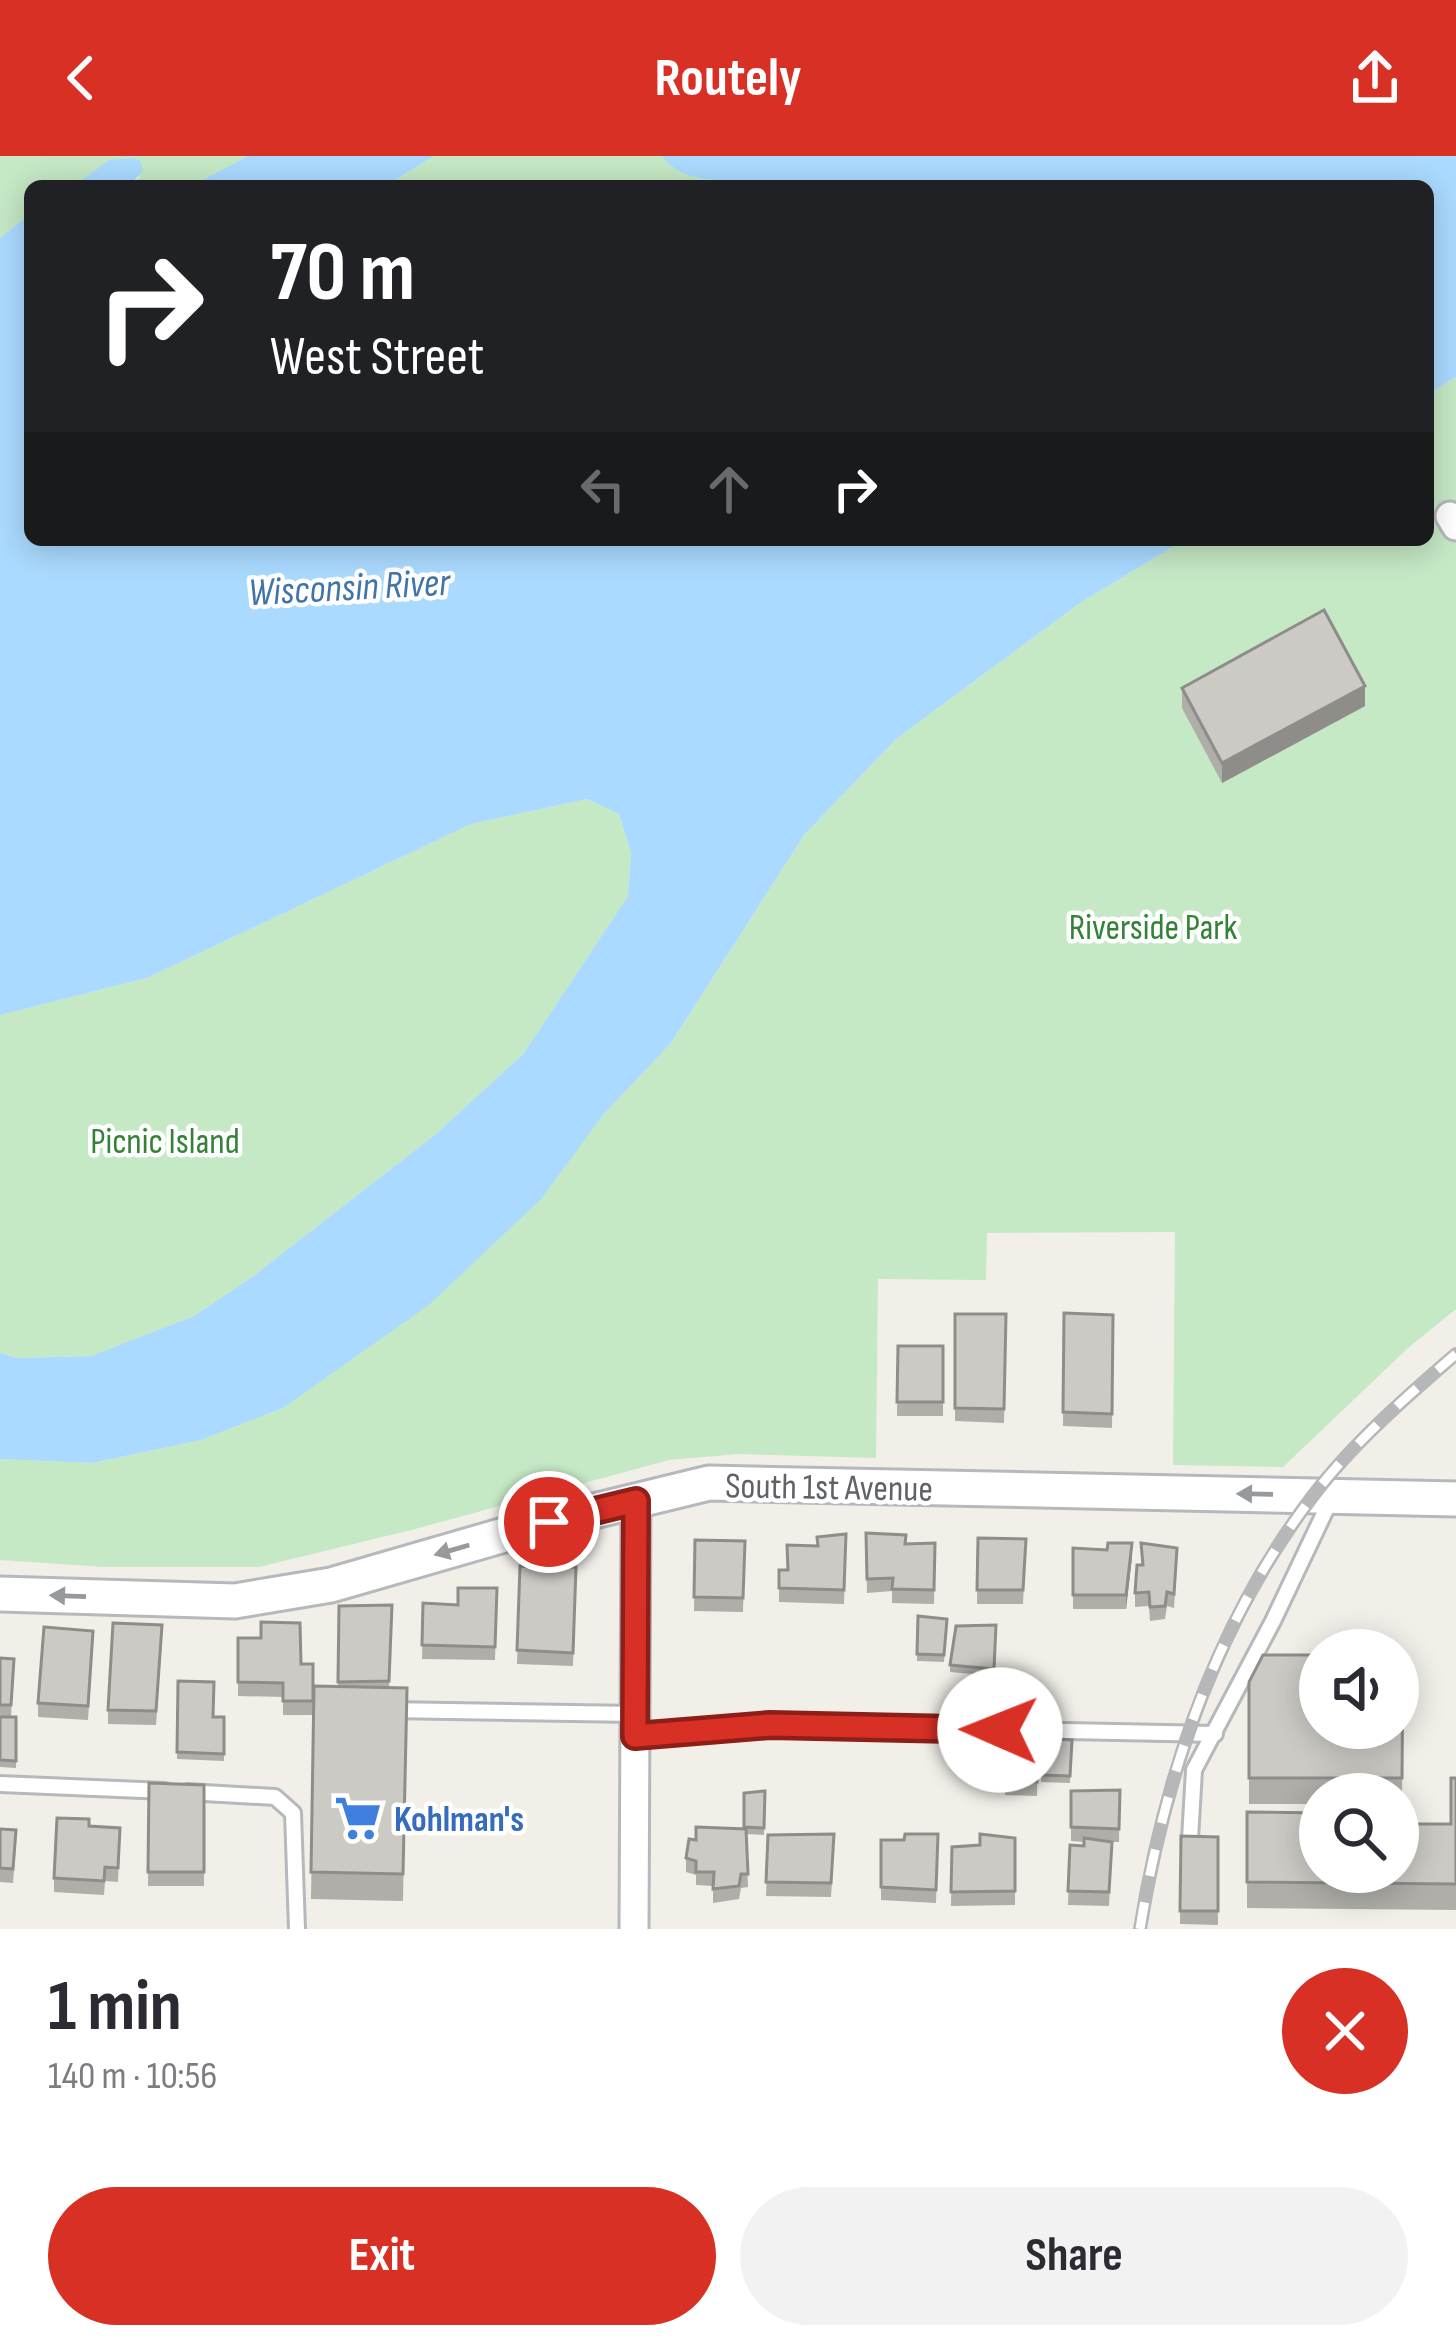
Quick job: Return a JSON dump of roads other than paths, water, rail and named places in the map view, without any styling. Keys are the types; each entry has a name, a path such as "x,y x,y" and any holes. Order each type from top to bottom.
{"street":[{"name":"South 1st Avenue","path":"0,1594 236,1601 331,1585 709,1483 1456,1498"},
{"path":"634,1929 636,1501"}],"lane":[{"path":"1190,1838 1194,1770 1332,1496"},
{"path":"370,1709 635,1725 1215,1734"},
{"path":"0,1784 275,1797 293,1813 297,1929"}],"water":[{"path":"248,156 434,156 396,180 202,180"},
{"path":"661,156 1456,156 1456,377 1434,390 1434,180 716,180 694,177"},
{"path":"109,160 140,160 143,171 135,180 82,180"},
{"name":"Wisconsin River","path":"24,219 24,546 1174,546 1080,603 896,739 804,835 671,1043 603,1115 541,1199 430,1304 283,1408 201,1440 92,1463 0,1459 0,1353 18,1358 91,1356 194,1316 252,1277 436,1134 524,1053 628,896 631,853 619,814 587,799 471,824 147,978 0,1015 0,238"}],"railway":[{"path":"1140,1929 1180,1758 1199,1702 1248,1596 1312,1497 1344,1458 1456,1354"}],"place":[{"name":"Kohlman's","path":"358,1818"}],"park label":[{"name":"Riverside Park","path":"1153,926"},
{"name":"Picnic Island","path":"165,1140"}]}
